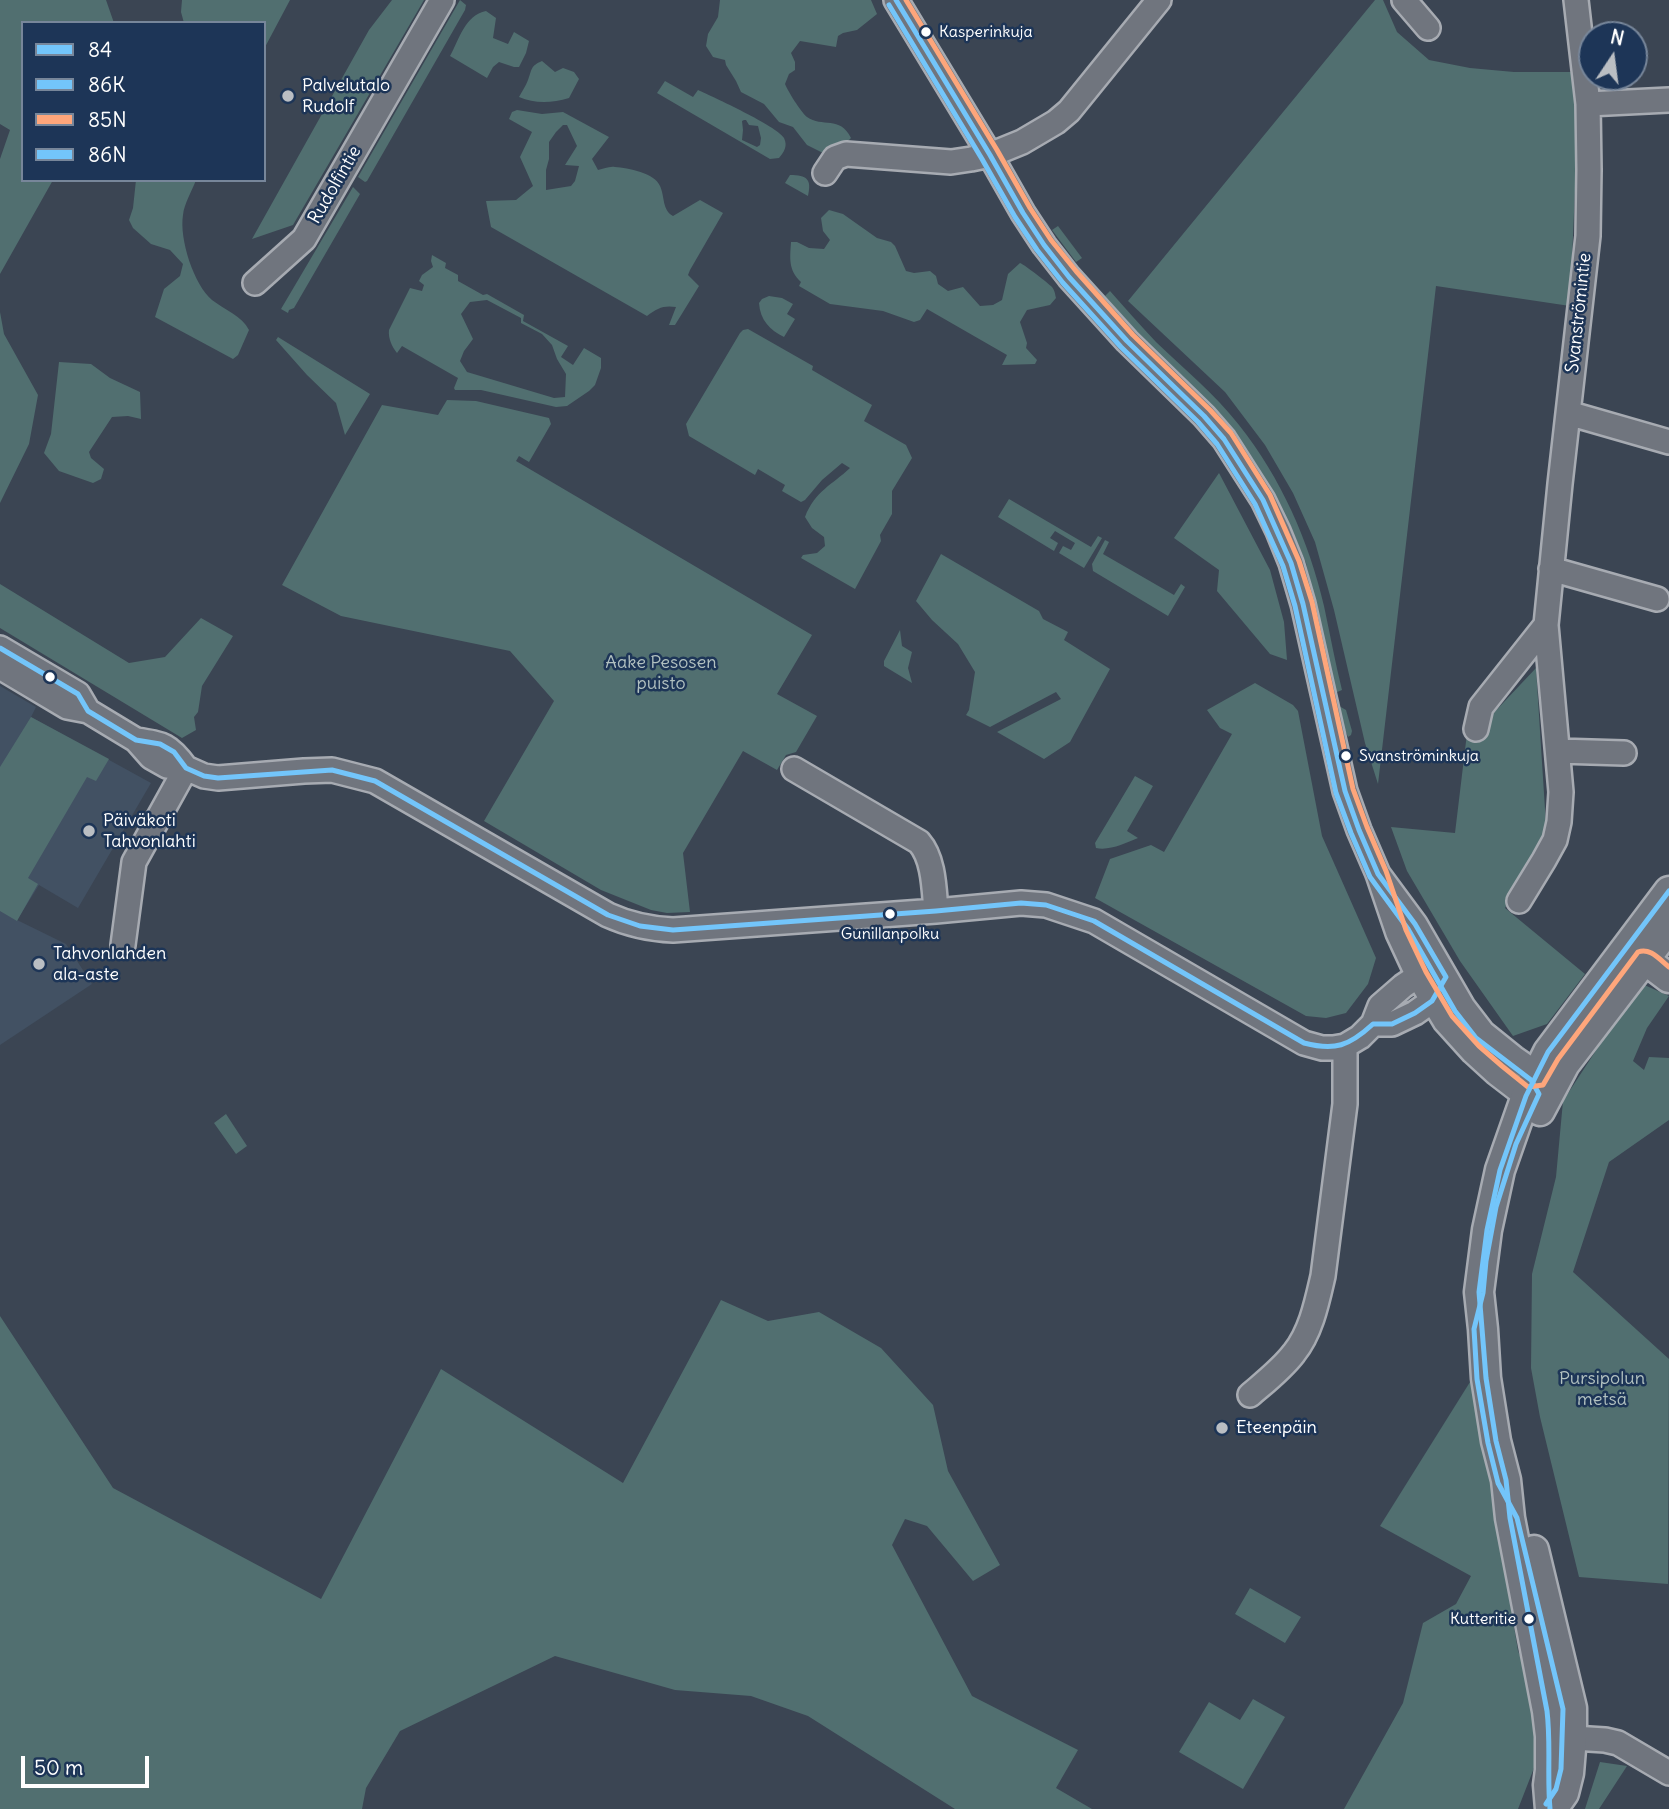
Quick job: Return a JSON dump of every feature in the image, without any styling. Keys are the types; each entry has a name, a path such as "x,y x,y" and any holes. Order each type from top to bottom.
{"main road":[{"path":"1552,1809 1548,1785 1561,1737 1543,1684 1510,1518 1506,1480 1496,1441 1486,1378 1479,1292 1487,1230 1500,1170 1537,1088 1549,1052 1658,953 1669,891"}],"street":[{"name":"Rudolfintie","path":"254,283 304,239 442,0"},
{"path":"896,0 1044,245 1127,341 1217,431 1263,500 1291,563 1303,604 1345,791 1398,933 1418,976 1445,1021 1473,1052 1500,1077 1537,1088"},
{"path":"825,173 835,158 846,154 951,162 990,155 1042,132 1069,111 1159,0"},
{"path":"1404,0 1429,28"},
{"name":"Svanströmintie","path":"1519,901 1555,840 1561,792 1546,625 1588,236 1588,104 1576,0"},
{"path":"1588,104 1669,100"},
{"path":"1568,413 1669,442"},
{"path":"1551,569 1657,599"},
{"path":"1476,729 1481,707 1546,625"},
{"path":"0,648 78,694 88,710 136,740 160,744 174,752 186,768 204,776 218,778 332,770 375,781 608,915 634,926 673,930 1021,903 1046,905 1094,921 1304,1043 1322,1048 1345,1045 1360,1037 1373,1024 1380,1006 1418,976 1446,977"},
{"path":"0,667 67,708 88,710"},
{"path":"1558,751 1624,753"},
{"path":"123,946 134,863 186,768"},
{"path":"794,769 919,842 926,850 929,860 936,911"},
{"path":"1378,874 1415,924 1463,1007 1483,1033 1537,1088"},
{"path":"1373,1024 1392,1024 1415,1013 1432,1001 1446,977"},
{"path":"1250,1395 1294,1353 1317,1302 1323,1276 1345,1104 1345,1045"},
{"path":"1561,1737 1618,1743 1669,1773"}],"shaded area":[{"path":"0,686 36,707 31,717 151,783 78,908 39,885 17,920 66,944 92,984 0,1045"}],"green space":[{"path":"0,0 106,0 113,21 21,21 21,182 52,182 0,274 0,159 10,130 0,124"},
{"path":"182,0 290,0 266,45 266,21 183,21"},
{"path":"392,0 424,0 293,225 252,239 369,30"},
{"path":"460,0 466,5 465,10 365,182 358,177"},
{"path":"720,0 871,0 877,14 857,30 838,36 836,47 800,41 791,53 795,70 789,74 785,84 807,117 842,127 851,138 847,142 836,143 823,153 807,145 793,127 779,122 764,104 741,92 725,60 713,57 706,46 708,34 718,17"},
{"path":"1375,0 1383,0 1397,32 1429,60 1470,68 1514,72 1578,72 1570,306 1436,286 1378,784 1365,743 1315,542 1293,493 1265,445 1225,392 1128,301"},
{"path":"486,11 496,18 493,38 508,44 514,32 529,41 519,67 499,62 487,78 450,56 468,23 479,13"},
{"path":"542,61 555,72 563,68 574,72 579,79 569,98 544,102 519,97 532,69"},
{"path":"665,81 693,97 698,90 770,126 784,138 784,151 779,158 770,159 657,93","holes":["746,120 749,125 758,126 761,138 757,147 742,140 742,121"]},
{"path":"512,112 563,112 609,137 592,159 598,170 620,168 641,172 653,178 660,186 665,207 673,216 700,200 723,213 690,270 688,275 699,286 675,325 669,325 676,307 661,308 647,316 491,227 486,201 516,200 533,186 520,157 532,132 509,119","holes":["563,125 567,125 577,146 565,165 579,166 575,181 571,186 546,190 549,142"]},
{"path":"790,175 807,179 808,196 785,183"},
{"path":"136,182 195,182 183,215 183,236 189,261 205,293 238,317 249,330 238,355 233,359 155,317 164,289 180,276 183,264 170,250 151,244 133,228 129,220"},
{"path":"353,187 360,194 294,308 288,313 281,309"},
{"path":"829,210 843,214 877,238 891,242 906,271 930,271 936,276 938,284 948,291 963,287 980,306 993,305 1002,300 1008,274 1020,263 1031,270 1052,287 1056,298 1050,305 1027,310 1020,322 1026,348 1037,360 1035,364 1002,365 1007,355 927,309 920,320 914,322 883,311 830,304 799,286 801,282 791,264 791,242 809,248 824,249 830,240 823,231 821,218"},
{"path":"1058,226 1082,258 1076,262 1052,230"},
{"path":"432,255 446,263 445,268 458,275 458,281 524,315 523,321 568,346 561,357 573,365 584,348 601,358 601,368 595,385 567,406 556,407 481,390 455,390 458,378 402,346 397,353 389,330 410,288 422,291 424,285 419,281 422,275 433,267","holes":["487,300 521,318 521,323 542,334 552,345 566,374 565,397 554,398 467,372 460,361 473,339 461,314 470,302"]},
{"path":"1110,291 1156,342 1230,414 1268,466 1302,534 1318,582 1342,690 1335,693 1306,563 1290,525 1263,475 1220,414 1148,344 1105,296"},
{"path":"769,296 782,298 793,304 787,314 795,319 784,337 770,328 761,314 759,303"},
{"path":"0,312 4,334 38,395 29,444 0,503"},
{"path":"748,329 813,366 812,370 872,405 864,421 906,445 912,458 892,491 892,514 855,589 801,558 803,555 817,553 825,546 824,537 812,528 805,517 809,508 819,495 850,468 842,463 801,502 782,491 785,485 758,469 755,475 689,436 686,424 740,333"},
{"path":"278,337 370,394 345,435 336,403 276,340"},
{"path":"59,362 91,364 110,378 140,392 141,419 112,417 89,452 91,458 104,469 101,479 93,483 59,471 44,453 51,434"},
{"name":"Aake Pesosen puisto","path":"447,400 476,401 549,418 551,424 529,462 519,456 516,461 812,635 777,694 817,716 796,752 786,755 777,770 743,751 683,853 690,912 667,913 651,910 601,890 484,821 554,701 510,651 341,616 282,585 382,405 438,415"},
{"path":"1219,473 1270,570 1284,622 1287,660 1270,654 1217,591 1219,570 1174,538"},
{"path":"1009,499 1091,547 1098,536 1102,538 1084,568 1059,553 1063,546 1071,550 1075,543 1055,531 1050,538 1058,543 1054,551 998,517"},
{"path":"1105,540 1109,542 1103,554 1174,595 1181,584 1185,587 1168,616 1093,571 1092,564"},
{"path":"941,554 1039,611 1043,619 1068,632 1064,640 1110,669 1070,742 1044,759 997,732 1061,699 1056,692 990,727 966,715 975,672 958,644 916,601"},
{"path":"0,584 129,663 165,657 201,618 233,636 202,686 198,712 194,717 196,730 182,738 0,628"},
{"path":"900,630 902,646 912,652 908,668 912,683 884,666"},
{"path":"1536,668 1546,825 1534,859 1505,908 1585,974 1547,1024 1513,1036 1460,961 1407,871 1391,827 1455,833 1468,725 1487,720"},
{"path":"1255,683 1293,705 1298,711 1322,836 1376,958 1368,984 1346,1013 1326,1018 1306,1016 1095,898 1110,859 1151,845 1164,852 1232,734 1220,728 1207,710"},
{"path":"1339,706 1346,710 1352,731 1348,737 1344,728"},
{"path":"31,717 109,759 96,781 87,777 28,878 38,884 17,921 0,911 0,767"},
{"path":"1135,776 1153,786 1127,831 1138,838 1112,847 1096,848 1095,843"},
{"name":"Pursipolun metsä","path":"1640,983 1669,996 1647,1028 1633,1061 1644,1070 1649,1057 1669,1058 1669,1120 1609,1162 1573,1272 1669,1359 1668,1584 1579,1577 1540,1417 1531,1368 1532,1274 1556,1177 1563,1101"},
{"path":"226,1114 247,1146 236,1154 214,1123"},
{"path":"721,1300 768,1321 819,1312 881,1348 933,1405 948,1471 1000,1565 973,1581 927,1526 905,1519 892,1545 972,1696 1078,1750 1056,1788 1092,1809 955,1809 808,1716 751,1696 675,1690 555,1656 400,1731 366,1788 362,1809 0,1809 0,1316 113,1488 321,1599 441,1369 623,1483"},
{"path":"1475,1374 1504,1525 1498,1529 1518,1651 1528,1673 1535,1713 1534,1768 1518,1809 1344,1809 1403,1703 1423,1623 1456,1604 1471,1576 1380,1526"},
{"path":"1250,1588 1301,1617 1285,1643 1235,1614"},
{"path":"1253,1699 1285,1717 1243,1789 1179,1752 1209,1702 1240,1720"},
{"path":"1600,1762 1627,1766 1599,1809 1585,1809"}],"transit line":[{"name":"84","path":"0,648 78,694 88,711 136,740 160,744 174,752 186,768 204,776 218,778 332,770 375,781 608,915 640,926 673,930 1021,903 1046,905 1094,921 1304,1043 1341,1045 1373,1024 1392,1024 1432,1001 1446,977 1415,924 1378,874 1359,830 1345,791 1303,604 1291,563 1263,500 1224,439 1127,341 1044,245 896,0"},
{"name":"85N","path":"906,0 1051,240 1133,335 1231,433 1270,495 1299,561 1312,602 1353,789 1406,930 1426,972 1452,1016 1479,1046 1528,1087 1543,1085 1558,1059 1638,952 1647,951 1669,967"},
{"name":"86K","path":"889,5 1037,250 1121,347 1217,444 1255,504 1283,566 1295,606 1336,793 1370,877 1408,929 1455,1011 1476,1038 1531,1080 1539,1094 1516,1144 1496,1207 1483,1293 1474,1329 1477,1379 1488,1443 1498,1483 1517,1518 1563,1709 1561,1769 1556,1789 1546,1804"},
{"name":"86N","path":"1550,1809 1547,1711 1486,1378 1479,1292 1487,1230 1500,1170 1526,1096 1548,1052 1669,891"}],"place":[{"name":"Kasperinkuja","path":"926,32"},
{"name":"Palvelutalo Rudolf","path":"288,96"},
{"name":"Svanströminkuja","path":"1346,756"},
{"name":"Päiväkoti Tahvonlahti","path":"89,831"},
{"name":"Gunillanpolku","path":"890,914"},
{"name":"Tahvonlahden ala-aste","path":"39,964"},
{"name":"Eteenpäin","path":"1222,1428"},
{"name":"Kutteritie","path":"1529,1619"}]}
